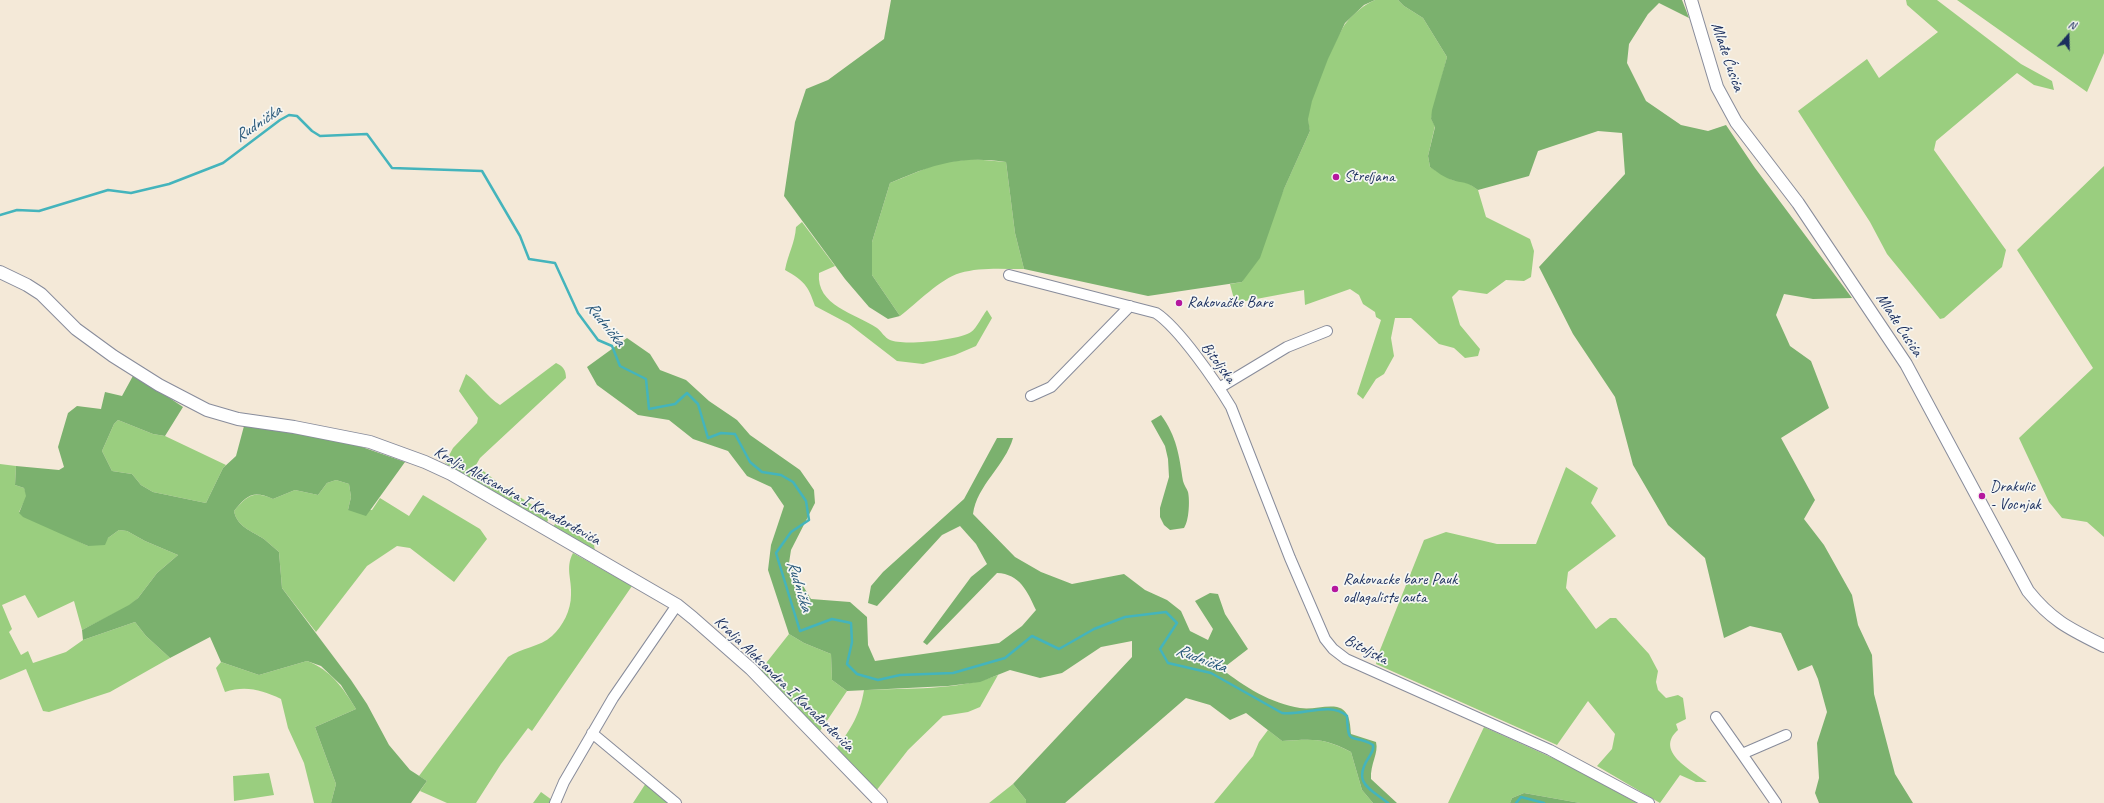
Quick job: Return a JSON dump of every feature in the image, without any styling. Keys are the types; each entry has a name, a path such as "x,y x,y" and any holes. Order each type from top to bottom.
{"street":[{"name":"Mlađe Ćusića","path":"1691,0 1717,87 1736,122 1798,203 1906,364 2028,591 2043,610 2061,624 2104,646"},
{"name":"Kralja Aleksandra I Karađorđevića","path":"0,272 27,285 41,294 76,329 113,356 158,385 194,404 207,410 238,419 294,427 370,442 424,462 451,474 677,605 751,669 881,803"},
{"name":"Bitoljska","path":"1009,275 1156,313 1171,326 1219,388 1231,407 1241,428 1290,558 1325,639 1333,649 1346,659 1550,750 1649,803"},
{"path":"1031,396 1051,387 1130,306"},
{"path":"1219,388 1287,348 1327,331"},
{"path":"555,803 559,791 615,695 677,605"},
{"path":"1716,717 1776,803"},
{"path":"592,733 676,803"},
{"path":"1742,754 1786,735"}],"green space":[{"path":"891,0 1375,0 1364,5 1345,23 1328,59 1312,101 1308,119 1310,131 1284,189 1260,258 1242,282 1148,296 1024,269 1015,233 1006,162 989,160 960,161 946,163 919,171 890,183 872,242 872,275 900,316 888,319 869,307 845,279 784,196 795,122 806,89 828,80 884,39"},
{"path":"1375,0 1398,0 1404,6 1423,18 1447,57 1431,119 1435,126 1428,156 1430,167 1452,180 1467,182 1478,190 1486,217 1530,239 1534,251 1531,277 1524,281 1506,280 1487,294 1459,290 1452,297 1460,325 1480,349 1478,356 1465,358 1454,348 1439,344 1411,318 1395,318 1391,338 1394,356 1384,374 1376,379 1363,399 1357,394 1381,320 1376,317 1375,312 1363,304 1359,295 1350,289 1305,305 1304,290 1235,303 1230,284 1242,282 1310,131 1308,119 1312,99 1341,30 1352,16"},
{"path":"1398,0 1682,0 1689,18 1659,3 1648,14 1629,44 1627,63 1646,101 1681,125 1708,131 1726,125 1755,168 1852,298 1813,299 1784,294 1776,315 1790,346 1811,361 1829,408 1781,438 1815,500 1804,519 1824,545 1852,595 1858,625 1872,655 1874,694 1895,774 1913,803 1819,803 1815,793 1819,778 1817,743 1827,712 1818,679 1812,665 1798,671 1781,633 1750,626 1724,638 1705,558 1668,525 1633,465 1615,397 1573,334 1539,267 1625,174 1622,133 1598,131 1538,151 1529,176 1478,190 1468,184 1452,180 1444,176 1430,167 1428,156 1435,127 1431,119 1432,110 1447,57 1423,18 1404,6"},
{"path":"1906,0 1937,0 2021,64 2052,81 2054,90 2034,85 2017,73 1936,141 1934,150 2006,250 2002,267 1944,318 1940,319 1887,254 1870,222 1798,111 1867,59 1879,78 1938,32 1907,5"},
{"path":"1957,0 2104,0 2104,53 2087,92"},
{"path":"972,159 1006,162 1015,233 1024,269 984,269 968,271 952,276 937,286 900,316 872,275 872,242 890,183 939,163"},
{"path":"2104,166 2104,537 2087,522 2062,518 2049,502 2019,438 2093,368 2017,250"},
{"path":"802,222 835,266 819,273 820,284 830,301 848,313 877,328 886,338 897,342 944,340 965,335 973,330 987,310 992,318 976,346 955,355 923,364 897,361 849,324 815,306 810,293 804,284 797,277 785,270 796,227"},
{"path":"627,338 650,354 660,370 686,380 709,401 737,420 750,435 800,470 814,490 815,503 791,550 789,563 811,599 850,602 867,617 868,645 875,661 999,643 1022,626 1036,610 1026,590 1017,580 1005,574 997,573 927,645 923,642 971,577 987,564 976,544 960,526 942,535 877,606 868,603 871,586 883,572 964,499 997,438 1013,438 1004,458 980,494 973,514 1015,557 1041,572 1072,584 1124,574 1145,590 1167,600 1181,611 1190,631 1208,640 1213,629 1195,601 1210,593 1218,594 1225,614 1248,649 1222,669 1249,688 1279,703 1300,708 1337,707 1345,711 1351,734 1376,742 1377,746 1371,779 1397,803 1373,803 1362,790 1351,752 1341,747 1325,741 1317,740 1282,741 1246,713 1230,720 1210,705 1186,698 1065,803 1026,803 1026,800 1013,784 1132,657 1132,641 1101,647 1062,673 1040,678 1010,670 980,682 948,686 847,691 832,680 831,654 804,643 789,634 768,570 771,545 784,506 771,487 747,476 728,451 693,439 669,420 638,415 597,385 587,367"},
{"path":"556,363 561,365 564,369 566,378 480,458 476,465 501,485 545,513 548,520 546,525 445,463 453,448 477,423 478,418 459,391 466,374 500,405"},
{"path":"134,374 183,407 165,436 153,434 118,420 114,424 102,451 112,471 132,474 141,485 153,492 206,503 223,468 236,456 244,426 309,434 362,447 405,462 366,516 348,510 351,497 349,484 336,480 327,483 318,495 295,490 273,499 260,495 251,496 243,501 234,511 238,521 242,525 264,539 279,552 282,588 351,680 367,704 389,745 410,770 427,781 411,803 331,803 336,784 315,727 356,709 341,685 321,666 307,661 259,675 221,662 210,637 170,658 146,636 135,622 83,640 82,630 129,605 138,598 157,573 178,555 145,541 127,531 119,530 108,538 105,545 88,546 23,517 19,513 26,496 24,488 15,485 16,466 59,470 64,467 58,447 68,413 77,406 101,409 105,392 122,396"},
{"path":"1161,415 1174,439 1183,481 1189,496 1186,525 1184,528 1170,530 1164,525 1160,517 1160,508 1169,477 1168,459 1165,446 1151,421"},
{"path":"118,420 153,434 165,436 226,465 223,468 206,503 153,492 141,485 132,474 112,471 102,451 114,424"},
{"path":"0,464 16,466 15,485 24,488 27,496 19,512 88,546 108,538 119,530 127,531 145,541 178,555 157,573 138,598 129,606 82,630 74,601 38,618 25,595 2,605 12,629 9,632 21,655 28,651 33,663 66,652 83,640 135,622 146,636 170,658 110,692 49,712 43,711 26,669 0,680"},
{"path":"1566,467 1598,488 1591,503 1616,536 1568,572 1566,588 1596,629 1610,618 1616,618 1649,654 1658,671 1656,682 1658,690 1666,698 1678,695 1683,698 1686,719 1676,724 1678,730 1672,738 1670,745 1672,753 1684,766 1707,782 1696,782 1680,775 1660,803 1597,766 1612,749 1615,734 1588,701 1557,745 1376,664 1380,650 1424,540 1446,532 1497,544 1536,544"},
{"path":"336,480 349,484 351,497 348,510 372,510 380,498 409,516 423,495 480,529 487,539 454,582 410,548 397,546 367,566 316,632 282,588 279,552 264,539 242,525 238,521 234,511 251,496 260,495 273,499 295,490 318,495 327,483"},
{"path":"555,524 567,528 594,545 595,551 552,528"},
{"path":"573,553 632,586 532,731 528,728 501,764 476,803 447,803 420,791 427,781 419,776 508,657 547,640 563,623 571,601 569,564"},
{"path":"789,634 804,643 831,654 832,680 847,691 820,731 759,672"},
{"path":"307,661 323,669 336,680 356,709 315,727 336,784 331,803 314,803 304,763 288,728 281,699 261,691 247,689 225,692 216,668 221,662 259,675"},
{"path":"998,675 980,707 968,712 943,716 908,750 876,791 837,748 854,721 860,707 864,690 932,688 966,684"},
{"path":"1484,727 1564,763 1637,803 1580,803 1524,793 1512,798 1510,803 1448,803"},
{"path":"1268,730 1282,741 1325,741 1351,752 1362,790 1373,803 1214,803 1253,756 1259,742"},
{"path":"269,773 274,795 234,801 233,776"},
{"path":"646,783 671,803 633,803"},
{"path":"1013,784 1026,800 1026,803 989,803"},
{"path":"541,792 552,800 551,803 533,803"},
{"path":"1524,793 1580,803 1510,803 1512,798"}],"waterway":[{"name":"Rudnička","path":"0,215 17,210 39,211 108,190 131,193 169,184 223,163 280,120 289,115 297,116 312,131 320,136 367,134 392,168 482,171 520,236 529,259 555,263 578,313 598,340 612,346 620,366 646,379 649,409 675,404 687,393 698,404 708,438 721,433 735,434 750,462 762,472 781,475 793,482 806,501 809,520 791,532 776,553 800,631 832,619 851,623 852,642 847,664 857,674 878,680 900,675 953,673 1005,658 1032,636 1059,649 1094,629 1125,617 1166,612 1177,623 1160,649 1168,663 1211,673 1282,713 1324,709 1340,712 1347,716 1350,736 1373,745 1372,751 1362,773 1365,784 1369,789 1388,803"},
{"name":"Rudnička","path":"1516,803 1521,797 1544,803"}],"place":[{"name":"Streljana","path":"1336,177"},
{"name":"Rakovačke Bare","path":"1179,303"},
{"name":"Drakulic - Vocnjak","path":"1982,496"},
{"name":"Rakovacke bare Pauk odlagaliste auta","path":"1335,589"}]}
